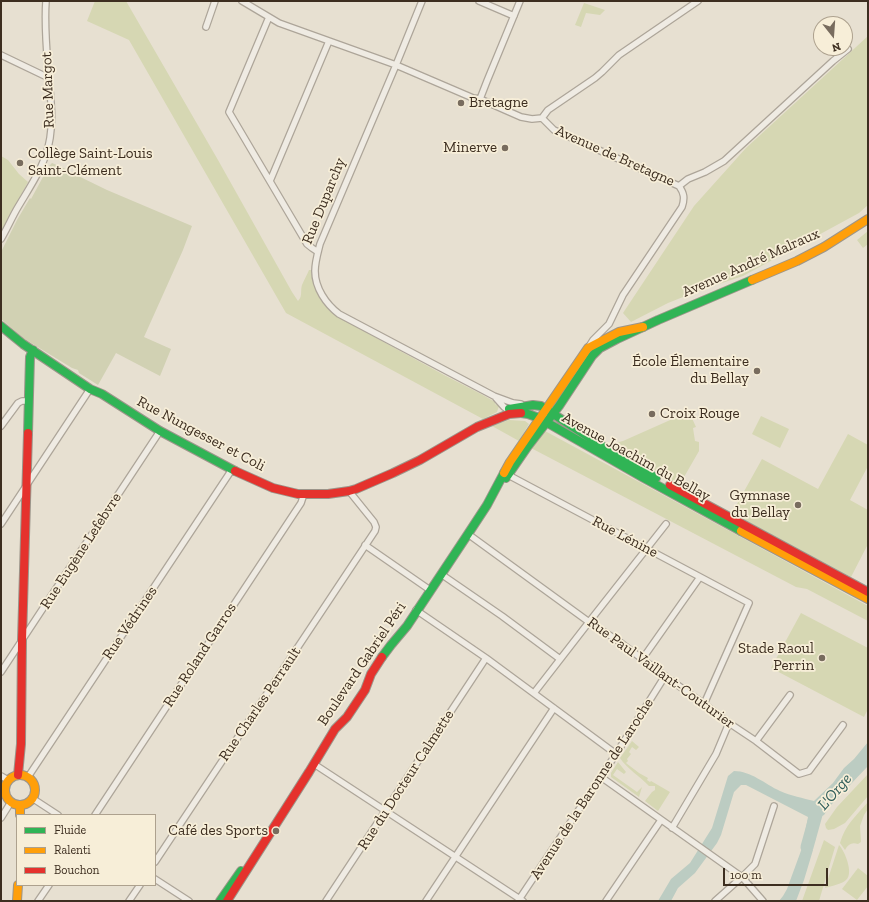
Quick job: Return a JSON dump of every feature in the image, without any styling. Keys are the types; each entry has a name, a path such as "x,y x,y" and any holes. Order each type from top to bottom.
{"street":[{"name":"Rue Margot","path":"1,239 40,170 50,139 52,104 45,22 46,1"},
{"path":"206,27 215,1"},
{"name":"Avenue de Bretagne","path":"242,1 279,23 396,65 521,117 542,118 554,130 679,186 724,161 839,56"},
{"name":"Rue Duparchy","path":"422,1 320,244 315,271 318,284 325,300 336,311 410,352 494,396 512,403 529,405 536,404 550,412"},
{"path":"479,1 514,16"},
{"path":"480,100 520,1"},
{"path":"542,118 548,110 602,72 619,55 698,1"},
{"path":"269,18 230,112 307,244 318,252"},
{"path":"270,181 330,41"},
{"path":"1,55 49,78"},
{"path":"550,412 593,340 609,324 624,295 682,207 684,199 683,192 679,186"},
{"name":"Avenue André Malraux","path":"615,336 643,327 797,261 824,247 868,219"},
{"path":"609,324 615,336"},
{"name":"Rue Nungesser et Coli","path":"1,326 49,362 90,389 102,394 160,431 252,479 273,488 298,494 328,494 356,490 420,460 510,411 513,407 518,408 529,405"},
{"path":"588,348 615,336"},
{"path":"550,412 592,356 615,336"},
{"path":"18,774 21,744 22,640 30,357 33,350"},
{"path":"1,524 90,389"},
{"name":"Rue Duparchy","path":"494,396 510,411"},
{"path":"1,426 18,403 22,401 29,401"},
{"path":"510,411 528,414 543,421"},
{"name":"Boulevard Gabriel Péri","path":"227,901 335,730 347,717 365,690 371,674 407,626 416,610 487,504 499,489 508,470 528,446 550,412"},
{"name":"Avenue Joachim du Bellay","path":"550,412 631,464 868,592"},
{"name":"Avenue Joachim du Bellay","path":"543,421 605,454 612,460 642,477 868,599"},
{"name":"Rue Eugène Lefebvre","path":"1,672 160,431"},
{"name":"Rue Védrines","path":"28,777 231,469"},
{"name":"Rue Lénine","path":"508,470 512,477 749,603 704,704"},
{"name":"Rue Charles Perrault","path":"156,860 375,531 376,527 374,522 349,491"},
{"name":"Rue Roland Garros","path":"96,814 301,503 304,494"},
{"path":"534,694 666,524"},
{"name":"Rue Paul Vaillant-Couturier","path":"468,534 589,622 643,658 664,676 756,741 799,774 809,771 843,725"},
{"path":"365,545 430,590"},
{"path":"441,574 502,616 560,659"},
{"path":"643,658 700,577"},
{"path":"416,610 486,658 616,754"},
{"name":"Rue du Docteur Calmette","path":"326,901 486,658"},
{"name":"Avenue de la Baronne de Laroche","path":"520,900 616,754 664,676"},
{"path":"756,741 790,695"},
{"path":"426,901 554,708"},
{"path":"672,828 716,754 729,723"},
{"path":"314,764 520,900"},
{"path":"18,774 28,777 32,780 35,789 32,798 27,803 20,805 12,802 6,796 6,784 4,778 18,774"},
{"path":"601,777 742,877 763,901"},
{"path":"32,798 56,814"},
{"path":"1,818 12,802"},
{"path":"20,805 20,814"},
{"path":"715,901 755,864 774,806"},
{"path":"606,901 661,820"},
{"name":"Boulevard Gabriel Péri","path":"220,901 234,880 264,842"},
{"path":"156,879 189,901"},
{"path":"17,901 18,886"},
{"path":"38,901 47,886"},
{"path":"129,901 139,886"}],"green space":[{"path":"95,1 126,1 298,301 301,295 302,285 309,270 311,270 314,284 319,296 330,311 336,316 495,402 495,404 499,406 497,412 483,419 286,313 129,40 87,21"},
{"path":"584,3 605,10 600,15 586,13 581,27 575,25"},
{"path":"868,36 868,205 859,213 743,276 668,303 631,322 623,313 694,206 746,148 846,56 853,56 853,50"},
{"path":"1,156 8,160 19,174 28,182 1,232"},
{"path":"52,163 107,190 192,226 183,250 144,337 171,349 160,376 116,353 98,385 79,373 78,370 72,368 23,338 1,319 1,252 17,220"},
{"path":"868,231 868,244 863,248 857,240"},
{"path":"686,413 690,414 696,427 693,428 695,441 699,442 699,451 680,484 638,462 617,448 615,445 615,443 623,441"},
{"path":"761,416 789,429 780,448 752,434"},
{"path":"509,420 525,421 529,424 519,441 492,426"},
{"path":"545,431 868,606 868,621 807,589 796,587 531,448"},
{"name":"Gymnase du Bellay","path":"848,434 868,445 868,466 850,500 868,510 868,544 851,577 732,513 762,459 818,489"},
{"name":"Stade Raoul Perrin","path":"801,613 868,648 868,709 864,717 771,668"},
{"path":"632,741 639,747 636,750 632,747 629,752 631,754 626,763 648,778 647,780 650,782 651,781 670,792 658,811 645,801 655,790 655,786 649,786 626,766 620,758"},
{"path":"618,762 626,772 624,774 617,769 613,775 637,792 642,787 639,797 611,777 611,773"},
{"path":"868,774 868,796 845,823 834,829 828,830 825,824 837,807"},
{"path":"868,802 868,809 860,826 861,842 858,844 850,844 845,850 840,843 842,837 851,821"},
{"path":"824,840 835,847 819,901 802,901"},
{"path":"839,845 848,862 848,877 842,883 825,888"},
{"path":"858,868 868,876 868,886 857,900 842,889"}],"water":[{"path":"868,742 868,766 830,806 824,815 813,819 811,829 816,838 804,880 796,901 779,901 787,889 802,848 808,817 746,785 741,785 734,792 721,835 717,843 695,873 678,888 671,901 658,901 671,879 690,863 712,828 728,776 734,771 752,775 784,793 814,801 833,783 844,768 854,759"}],"waterway":[{"name":"L'Orge","path":"807,847 817,811 823,804"}],"traffic: fast":[{"path":"506,478 528,446 559,406 592,356 600,348 658,320 752,280"},
{"path":"1,326 23,344 90,389 102,394 160,431 235,471"},
{"path":"28,433 30,357 33,350"},
{"path":"509,409 533,405 541,406 599,444 656,478"},
{"path":"521,413 539,418 642,477 741,531"},
{"path":"382,657 407,626 487,505 504,473"},
{"path":"220,901 241,871"}],"traffic: slow":[{"path":"752,280 797,261 824,247 868,219"},
{"path":"504,473 588,348 619,332 643,327"},
{"path":"741,531 868,599"},
{"path":"20,775 31,779 35,790 31,801 20,805 9,801 5,790 9,779 20,775"},
{"path":"20,805 20,814"},
{"path":"17,901 18,886"}],"traffic: jam":[{"path":"235,471 273,488 298,494 328,494 349,491 420,460 477,427 509,414 521,413"},
{"path":"18,775 21,744 22,640 28,433"},
{"path":"670,485 868,592"},
{"path":"227,901 335,729 347,717 365,690 371,674 382,657"}],"place":[{"name":"Bretagne","path":"461,103"},
{"name":"Minerve","path":"505,148"},
{"name":"Collège Saint-Louis Saint-Clément","path":"20,163"},
{"name":"École Élementaire du Bellay","path":"757,371"},
{"name":"Croix Rouge","path":"652,414"},
{"name":"Gymnase du Bellay","path":"798,505"},
{"name":"Stade Raoul Perrin","path":"822,658"},
{"name":"Café des Sports","path":"276,831"}]}
